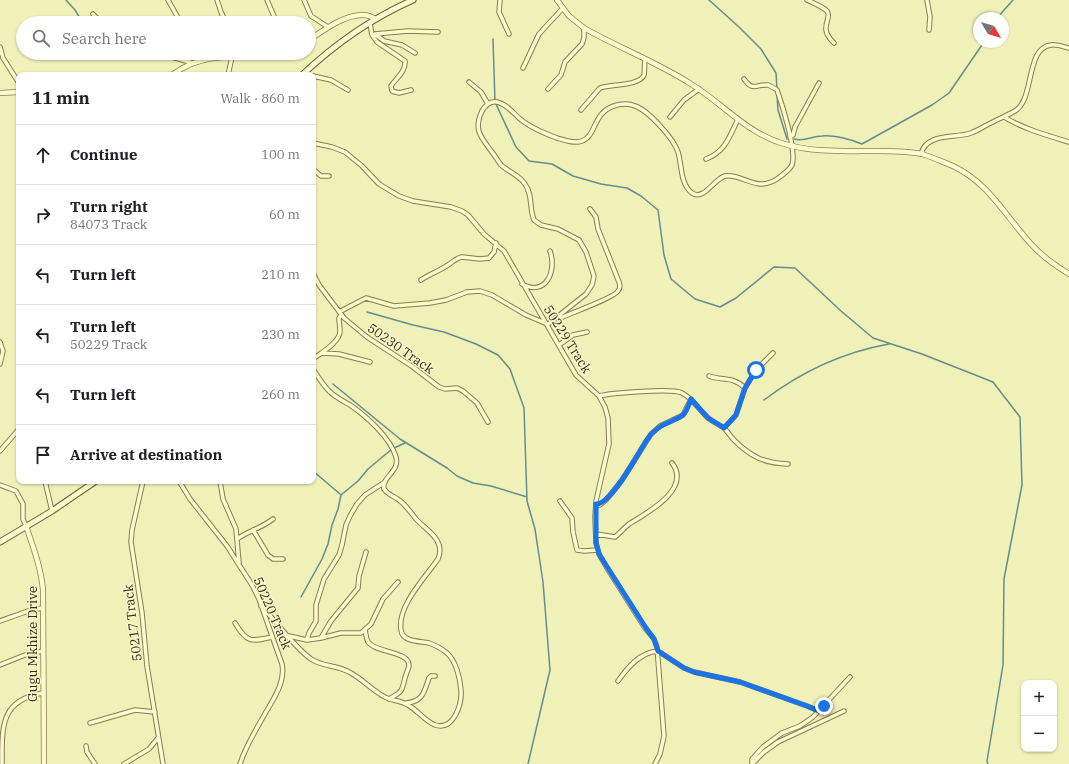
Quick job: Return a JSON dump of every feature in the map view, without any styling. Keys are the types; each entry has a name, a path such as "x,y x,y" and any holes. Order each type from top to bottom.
{"main road":[{"path":"307,72 345,39 376,19 413,0"},
{"path":"0,542 52,510 89,484"}],"street":[{"path":"168,0 177,16"},
{"path":"217,0 223,16"},
{"path":"267,0 274,16"},
{"path":"304,0 311,16"},
{"path":"399,7 406,0"},
{"path":"500,0 499,12 509,34"},
{"path":"557,0 569,16 584,28 698,88 738,119 765,137 792,146 823,151 900,152 921,154 952,166 976,180 995,198 1032,245 1053,264 1069,274"},
{"path":"807,0 828,13 829,16 825,25 826,31 829,39 834,43"},
{"path":"927,0 930,17 928,30"},
{"path":"523,68 539,34 562,8"},
{"path":"316,35 328,27 341,21 360,15 366,15 376,19"},
{"path":"316,19 328,27"},
{"path":"370,23 374,39 405,61 406,65 404,70 392,84 392,91 399,93 411,90"},
{"path":"548,88 561,75 564,62 582,44 584,38 584,28"},
{"path":"372,30 384,41 405,46 414,54"},
{"path":"375,34 408,31 438,32"},
{"path":"921,154 925,147 935,139 972,133 1016,111 1022,104 1026,95 1034,62 1042,50 1053,44 1069,48"},
{"path":"0,47 3,58 16,78"},
{"path":"182,60 193,63"},
{"path":"176,72 193,63 204,60"},
{"path":"229,72 231,60"},
{"path":"581,110 600,88 633,82 641,79 644,74 645,60"},
{"path":"316,77 330,80 348,90"},
{"path":"553,320 589,291 594,279 592,266 586,252 578,240 560,230 541,225 535,220 532,215 530,194 525,184 514,173 502,165 481,139 478,129 478,119 484,108 488,104 495,102 504,105 524,122 533,127 560,139 577,142 586,139 598,118 605,110 623,104 637,106 644,110 671,137 678,152 686,185 690,191 698,195 704,193 718,180 726,176 752,183 760,184 773,182 785,173 792,164 792,146 777,90 768,85 748,86 744,80"},
{"path":"469,82 478,89 488,104"},
{"path":"790,137 793,135 794,127 818,84"},
{"path":"670,116 684,100 698,88"},
{"path":"0,93 16,92"},
{"path":"1004,117 1032,130 1069,142"},
{"path":"706,159 717,154 729,141 738,119"},
{"name":"50229 Track","path":"316,144 345,152 362,166 379,184 399,196 413,201 451,207 468,215 484,234 504,251 576,375 599,396 605,407 609,439 596,504 596,534 598,550 607,568 654,639 658,651 664,736 660,754 655,764"},
{"path":"316,172 321,176 329,176"},
{"path":"316,357 340,335 338,320 340,313 366,298 394,306 446,300 467,292 475,291 492,295 526,315 546,324 618,292 619,282 598,229 596,217 590,209"},
{"path":"421,280 449,265 459,257 480,259 489,258 494,252 496,243"},
{"path":"522,284 531,288 536,288 547,282 552,269 550,251"},
{"name":"50230 Track","path":"316,278 340,313 367,337 413,367 439,387 445,389 457,388 463,391 476,403 488,422"},
{"path":"559,345 573,336 587,332"},
{"path":"0,342 3,351 0,364"},
{"path":"322,353 339,354 370,362"},
{"path":"724,428 736,415 745,388 756,370 773,353"},
{"path":"307,640 316,621 316,605 324,579 339,555 350,516 357,504 365,495 384,482 394,471 397,464 396,456 391,447 376,427 363,415 328,391 316,373"},
{"path":"708,376 717,379 736,381 745,388"},
{"path":"599,396 673,390 682,393 691,399 708,418 724,428 734,440 758,459 788,464"},
{"path":"596,504 600,505 606,500 622,480 651,434 660,426 683,415 688,408 691,399"},
{"path":"0,452 16,433"},
{"path":"596,534 615,536 660,504 672,492 676,484 677,472 672,463"},
{"path":"261,606 306,655 316,662 348,671 377,692 389,699 406,704 432,723 440,726 446,725 453,718 458,710 460,700 460,688 454,662 447,653 431,644 414,641 405,637 401,633 400,624 404,610 411,597 438,559 440,547 432,532 418,521 403,503 386,492 383,487 384,482"},
{"path":"46,484 52,510"},
{"name":"50217 Track","path":"142,484 132,530 131,542 142,613 147,666 163,764"},
{"name":"50220 Track","path":"181,484 190,499 227,546 252,585 284,670 282,682 240,764"},
{"path":"220,484 223,499 232,520 237,539 239,564"},
{"path":"0,485 16,491 23,504 23,519 26,526"},
{"path":"560,501 572,518 577,550 598,550"},
{"path":"237,539 244,533 267,524 273,519"},
{"name":"Gugu Mkhize Drive","path":"26,526 42,576 44,764"},
{"path":"253,530 268,555 273,559 283,559"},
{"path":"321,638 331,621 358,588 359,576 366,552"},
{"path":"288,636 307,640 333,634 359,633 365,630 374,620 383,598 398,582"},
{"path":"0,622 31,610 43,608"},
{"path":"235,623 243,635 251,640 272,637"},
{"path":"365,630 367,639 373,646 377,649 397,654 403,657 408,663 402,689 398,695 389,699"},
{"path":"0,665 25,655 42,651"},
{"path":"618,681 641,656 646,653 658,651 684,668 694,672 740,682 819,711"},
{"path":"406,704 412,703 419,699 423,694 429,678 431,676 435,676"},
{"path":"752,764 752,759 754,756 771,740 806,722 819,711 850,677"},
{"path":"2,764 3,728 7,713 12,707 27,696 43,693"},
{"path":"90,723 135,710 155,712"},
{"path":"752,764 764,752 778,742 844,711"},
{"path":"124,764 149,748 158,738"},
{"path":"86,746 87,752 95,764"}],"waterway":[{"path":"66,0 79,16"},
{"path":"709,0 761,49 776,73 777,89"},
{"path":"1002,12 1013,0"},
{"path":"493,39 495,102 516,147 529,161 552,164 573,176 601,184 627,188 641,196 658,210 664,255 671,279 695,299 720,307 736,298 774,267 795,268 841,311 873,338 922,354 993,382 1020,417 1022,485 1004,579 1003,665 987,761 988,764"},
{"path":"794,139 802,140 818,136 832,136 862,144 932,105 949,93 980,48"},
{"path":"777,95 778,110 787,139"},
{"path":"367,312 444,332 476,344 498,355 510,369 524,408 527,501 535,529 543,582 550,670 528,764"},
{"path":"764,400 778,390 824,364 856,352 889,344"},
{"path":"333,384 400,439 447,468 457,476 473,483 491,486 527,497"},
{"path":"301,597 322,559 328,544 341,495 358,481 368,469 392,449 405,443"},
{"path":"316,474 340,494"}],"route":[{"path":"756,370 743,392 736,415 724,428 708,418 691,399 688,408 683,415 655,429 622,480 606,500 600,505 596,504 596,543 602,559 654,639 658,651 684,668 694,672 740,682 819,711 824,706"}]}
